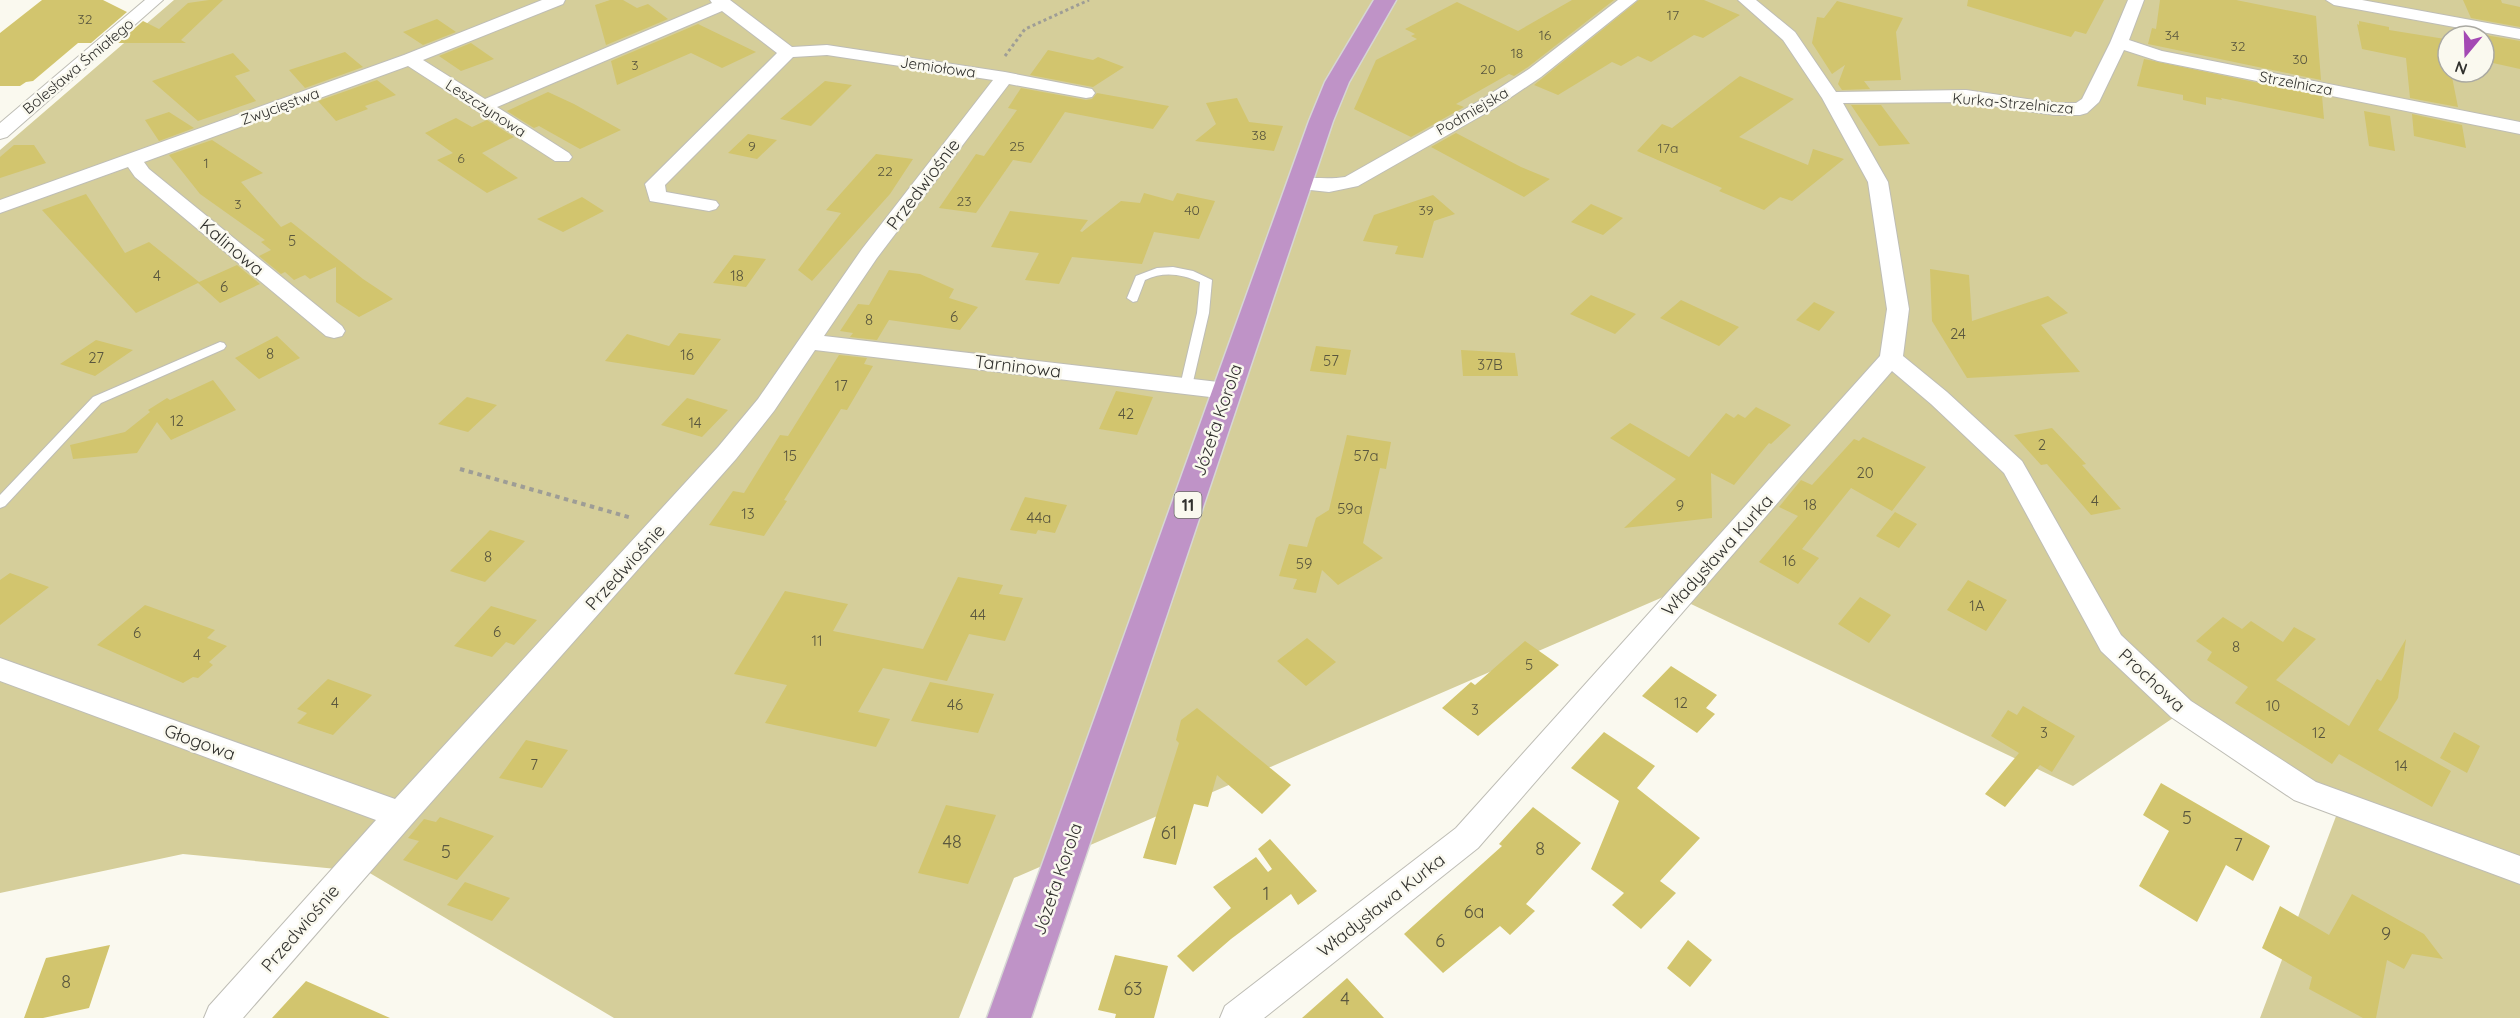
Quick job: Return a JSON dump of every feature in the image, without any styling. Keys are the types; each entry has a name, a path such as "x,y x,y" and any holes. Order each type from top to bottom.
{"highway":[{"name":"Józefa Korola","path":"1009,1018 1299,184 1337,82 1384,0"}],"street":[{"name":"Bolesława Śmiałego","path":"0,133 155,0"},
{"name":"Zwycięstwa","path":"0,207 410,59 557,0"},
{"name":"Podmiejska","path":"1299,184 1329,186 1351,182 1488,104 1535,73 1629,0"},
{"path":"1746,0 1789,36 1831,98 1878,182 1898,309 1891,358"},
{"path":"2119,43 2136,0"},
{"path":"2334,0 2520,34"},
{"path":"484,106 721,2 789,52 655,184 657,197 709,205"},
{"name":"Kurka-Strzelnicza","path":"1831,98 1966,96 2055,109 2080,109 2090,102 2119,43"},
{"name":"Strzelnicza","path":"2119,43 2158,56 2520,128"},
{"name":"Jemiołowa","path":"789,52 827,50 1086,93"},
{"name":"Leszczynowa","path":"410,59 562,158"},
{"name":"Przedwiośnie","path":"221,1018 400,815 662,527 759,413 869,254 998,80"},
{"name":"Kalinowa","path":"132,160 142,173 334,331"},
{"name":"Tarninowa","path":"809,342 1227,391"},
{"name":"Prochowa","path":"1891,358 1939,398 2013,467 2112,643 2181,709 2304,791 2520,870"},
{"name":"Władysława Kurka","path":"1237,1018 1467,837 1891,358"},
{"name":"Głogowa","path":"0,669 400,815"}],"lane":[{"path":"1133,298 1140,278 1150,272 1183,270 1206,280 1203,313 1186,386"},
{"path":"0,502 97,400 220,346"}],"path":[{"path":"998,80 1024,29 1089,0"},
{"path":"460,469 662,527"}],"shaded area":[{"path":"174,0 2520,0 2520,1018 2260,1018 2341,803 2173,718 2073,786 1670,594 1014,878 959,1018 614,1018 368,872 183,854 0,893 0,150"}],"building":[{"path":"42,0 103,0 127,12 91,43 78,43 33,81 20,86 0,86 0,33"},
{"path":"223,0 181,40 186,43 118,43 143,21 159,29 188,3"},
{"path":"610,0 623,0 637,8 648,4 668,19 606,45 595,5"},
{"path":"1572,0 1614,0 1528,67 1514,76 1509,74 1456,104 1464,107 1411,137 1354,109 1376,60 1417,39 1411,36 1415,34 1405,29 1457,2 1518,31"},
{"path":"1639,0 1704,0 1740,15 1703,38 1694,35 1651,62 1638,56 1621,66 1612,62 1558,95 1534,85"},
{"path":"1968,0 2104,0 2086,34 2075,31 2071,37 1967,6"},
{"path":"2160,0 2236,0 2316,16 2321,80 2148,44 2152,28 2156,29"},
{"path":"2463,0 2501,0 2502,3 2520,7 2520,27 2471,18"},
{"path":"1837,1 1903,18 1896,32 1901,80 1864,81 1870,89 1842,90 1838,84 1845,65 1832,74 1812,43 1817,17 1824,18"},
{"path":"437,19 456,32 423,45 403,32"},
{"path":"2359,21 2389,27 2389,30 2436,38 2436,84 2453,84 2458,107 2410,98 2406,58 2362,49 2357,24 2359,25"},
{"path":"698,24 756,52 722,68 691,53 617,85 611,61"},
{"path":"2496,37 2520,41 2520,69 2496,64"},
{"path":"471,43 494,59 461,71 439,56"},
{"path":"1048,50 1093,60 1098,57 1124,67 1093,87 1030,75"},
{"path":"345,52 363,67 305,88 289,70"},
{"path":"233,53 250,71 235,76 256,101 198,121 152,81"},
{"path":"2144,59 2322,96 2324,119 2221,98 2222,100 2206,97 2206,105 2183,100 2183,95 2137,86"},
{"path":"1740,76 1794,99 1739,137 1808,165 1813,149 1844,159 1792,201 1780,197 1764,210 1719,191 1722,188 1637,151 1662,124 1672,128"},
{"path":"377,80 396,95 365,106 368,109 336,121 318,101"},
{"path":"825,81 852,85 811,126 780,119"},
{"path":"1021,88 1086,100 1092,99 1097,93 1169,106 1153,129 1065,112 1031,163 1013,160 976,213 939,208 976,154 984,156 1017,110 1008,108"},
{"path":"548,92 621,130 580,149 539,126 534,128 507,111"},
{"path":"1237,98 1249,122 1283,126 1274,151 1195,141 1216,124 1206,103"},
{"path":"1851,105 1881,105 1910,144 1879,146"},
{"path":"2364,111 2390,116 2395,151 2369,146"},
{"path":"169,112 194,128 159,141 145,120"},
{"path":"2412,114 2462,125 2466,148 2414,136"},
{"path":"456,118 472,127 487,120 514,137 482,153 518,178 487,193 437,160 453,153 425,133"},
{"path":"1456,133 1521,167 1550,179 1524,197 1431,147"},
{"path":"748,134 777,140 757,159 728,153"},
{"path":"212,140 263,173 241,182 281,227 291,222 363,279 393,299 359,317 336,302 336,267 310,279 305,275 294,280 285,272 281,274 259,256 271,250 261,242 265,240 200,194 169,155"},
{"path":"14,145 34,145 46,163 0,178 0,157"},
{"path":"876,154 913,159 890,194 812,281 798,270 841,213 826,210"},
{"path":"1144,193 1173,201 1177,193 1215,201 1199,239 1154,232 1142,264 1072,257 1059,284 1025,280 1039,253 991,247 1010,211 1088,220 1080,231 1082,232 1121,201 1140,203"},
{"path":"86,194 125,253 149,242 199,282 237,265 260,284 220,303 198,283 136,313 42,210"},
{"path":"1433,195 1455,214 1434,221 1423,258 1395,254 1398,246 1363,241 1374,215"},
{"path":"582,197 604,211 563,232 537,219"},
{"path":"1591,204 1623,218 1603,235 1571,222"},
{"path":"734,255 766,259 746,287 713,283"},
{"path":"1930,269 1969,275 1972,321 2048,296 2068,313 2041,325 2080,372 1967,378 1932,321"},
{"path":"889,270 920,274 954,289 949,298 978,307 960,330 889,320 877,340 850,337 853,333 840,331 858,304 869,305"},
{"path":"1591,295 1636,314 1615,334 1570,314"},
{"path":"1681,300 1739,327 1719,346 1660,318"},
{"path":"1814,302 1835,312 1819,331 1796,320"},
{"path":"679,333 721,339 694,375 605,361 627,334 669,346"},
{"path":"277,336 300,358 259,379 235,358"},
{"path":"96,340 133,350 95,376 60,364"},
{"path":"1316,346 1351,350 1346,375 1310,371"},
{"path":"1461,350 1515,353 1518,376 1463,376"},
{"path":"839,355 867,358 864,364 873,366 847,410 841,409 764,536 709,525 733,491 744,493 780,435 788,436"},
{"path":"213,380 236,410 171,440 157,422 137,453 73,459 70,445 125,432 150,412 148,410 167,398 170,400"},
{"path":"1116,391 1153,397 1137,435 1099,429"},
{"path":"467,397 497,405 468,432 438,424"},
{"path":"687,398 728,410 702,437 661,425"},
{"path":"1756,407 1791,425 1771,444 1769,443 1734,485 1711,473 1712,518 1624,528 1676,479 1610,438 1630,423 1689,457 1726,413 1734,418 1738,414 1745,418"},
{"path":"2052,428 2086,464 2082,465 2121,509 2091,515 2047,464 2041,465 2014,435"},
{"path":"1347,435 1391,442 1386,469 1380,468 1363,543 1383,558 1338,585 1322,570 1316,593 1293,589 1297,579 1279,576 1289,544 1307,547 1316,518 1329,510"},
{"path":"1863,437 1926,467 1892,511 1851,488 1802,549 1819,558 1798,584 1759,562 1798,516 1779,507 1801,480 1812,485 1854,439 1859,441"},
{"path":"1025,497 1067,505 1055,533 1038,530 1036,534 1010,530"},
{"path":"1895,512 1917,524 1899,548 1876,536"},
{"path":"490,530 525,541 485,582 450,571"},
{"path":"10,573 49,587 0,625 0,580"},
{"path":"958,577 1003,585 999,594 1023,598 1005,641 969,634 947,681 883,668 858,712 890,719 876,747 765,723 787,685 734,674 785,591 848,604 833,631 923,649"},
{"path":"1968,580 2007,600 1986,631 1947,610"},
{"path":"1860,597 1891,615 1869,643 1838,624"},
{"path":"145,605 215,630 207,638 227,646 209,662 213,665 198,678 193,677 183,683 97,645"},
{"path":"491,606 537,620 514,645 506,642 492,657 454,646"},
{"path":"2223,617 2242,629 2251,621 2283,642 2294,627 2316,639 2276,680 2349,726 2377,679 2381,681 2406,639 2398,698 2378,730 2451,771 2432,807 2339,754 2332,764 2235,703 2248,687 2207,660 2212,652 2196,641"},
{"path":"1307,638 1336,662 1306,686 1277,661"},
{"path":"1525,641 1559,665 1478,736 1442,708 1471,682 1475,685"},
{"path":"1671,666 1717,695 1706,708 1715,714 1697,733 1642,696"},
{"path":"328,679 372,695 333,735 297,723 307,713 297,709"},
{"path":"930,682 994,694 978,733 911,721"},
{"path":"2023,706 2075,736 2052,772 2040,765 2005,807 1985,794 2019,753 1991,736 2008,710 2017,715"},
{"path":"1197,708 1291,785 1262,814 1217,775 1208,807 1194,804 1176,865 1143,858 1179,743 1176,740 1181,720"},
{"path":"1604,732 1655,766 1637,788 1700,838 1660,881 1676,893 1641,929 1612,905 1624,893 1591,869 1619,801 1571,768"},
{"path":"2454,732 2480,746 2467,773 2440,758"},
{"path":"526,740 568,750 542,788 499,778"},
{"path":"2161,783 2270,846 2253,881 2226,865 2197,922 2139,886 2169,831 2143,815"},
{"path":"946,805 996,815 968,884 918,873"},
{"path":"1533,807 1581,843 1526,904 1535,911 1510,935 1500,926 1443,973 1404,934 1502,846 1499,844"},
{"path":"440,817 494,836 457,880 403,860 419,841 408,838 424,819 436,822"},
{"path":"1270,839 1317,891 1298,905 1291,894 1231,939 1193,972 1177,956 1231,908 1213,887 1256,857 1268,872 1272,869 1258,849"},
{"path":"465,882 510,898 492,921 447,905"},
{"path":"2352,894 2424,934 2443,959 2412,954 2404,969 2387,960 2376,1018 2363,1018 2309,989 2312,977 2262,948 2280,906 2329,935"},
{"path":"1688,940 1712,960 1690,987 1667,968"},
{"path":"110,945 89,1008 43,1018 24,1018 46,958"},
{"path":"1115,955 1168,966 1154,1018 1115,1018 1116,1014 1098,1010"},
{"path":"1347,978 1384,1018 1302,1018"},
{"path":"306,981 390,1018 272,1018"}]}
